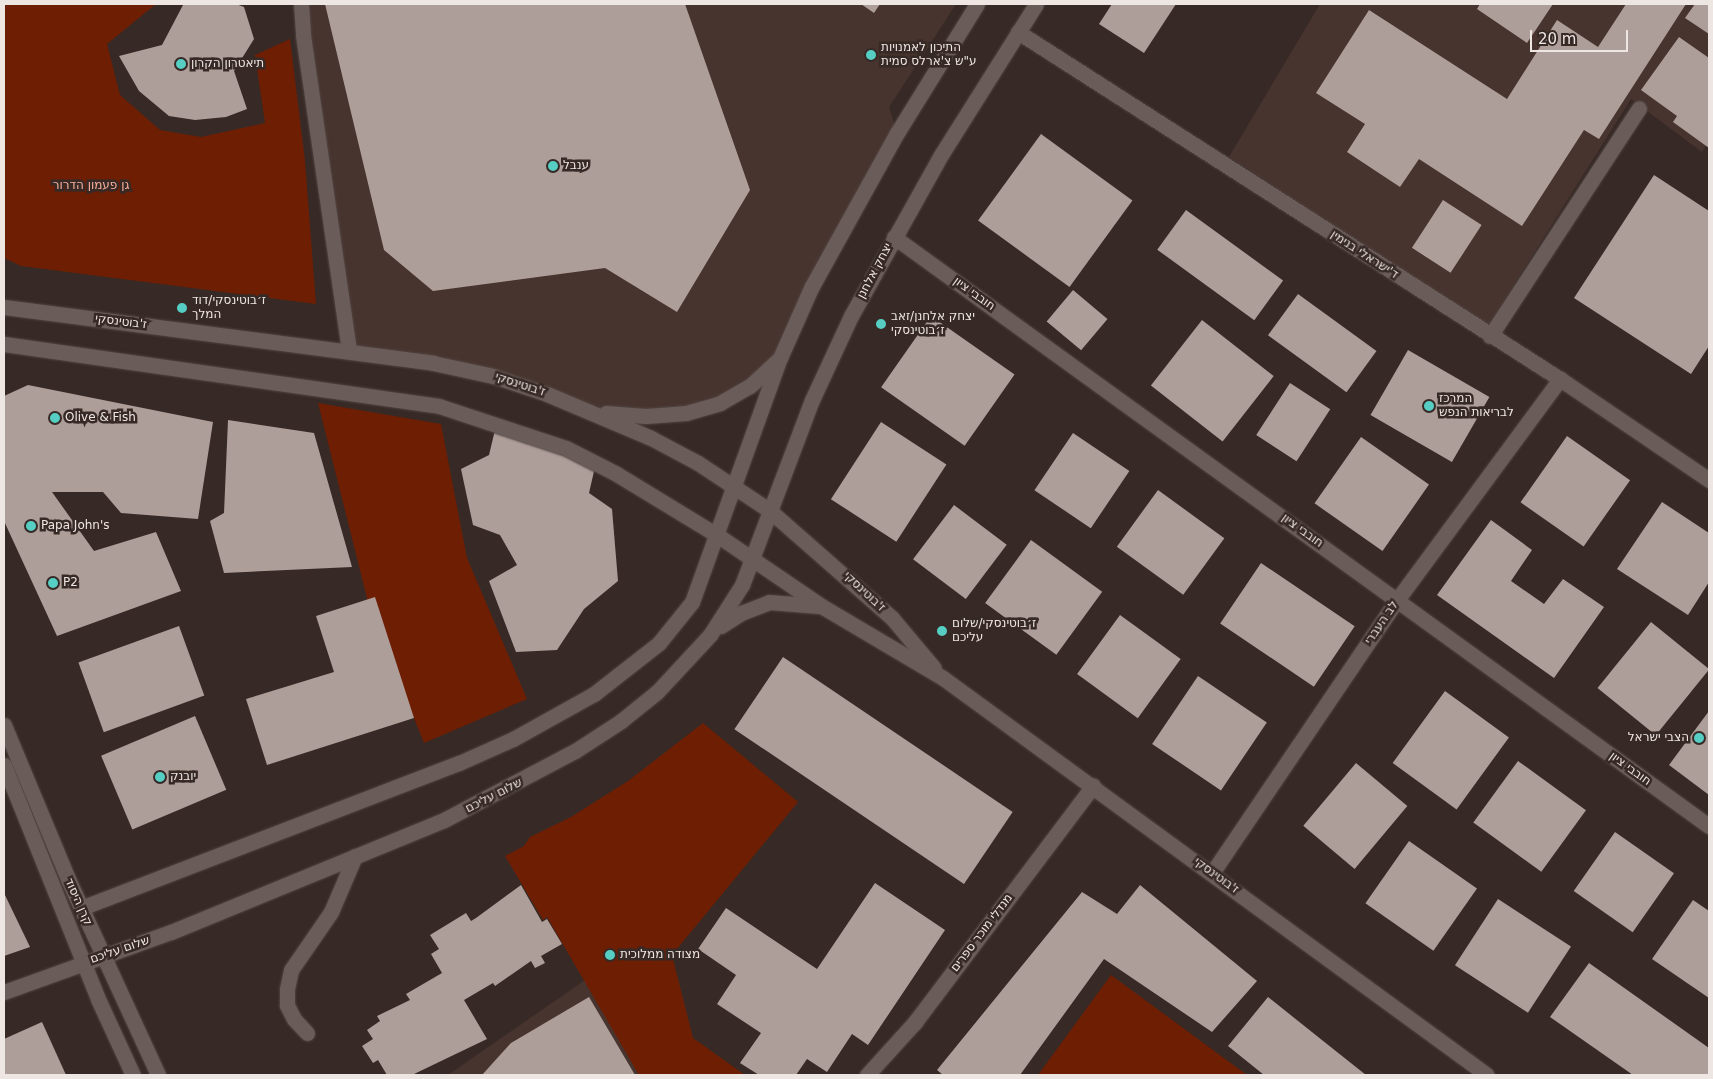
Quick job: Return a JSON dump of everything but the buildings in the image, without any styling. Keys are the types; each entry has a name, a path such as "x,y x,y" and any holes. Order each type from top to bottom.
{"street":[{"path":"301,4 303,35 349,350"},
{"path":"81,908 459,763 549,721 636,663 677,624 692,602 717,535 732,486 780,358 848,218 978,4"},
{"name":"יצחק אלחנן","path":"753,558 769,510 812,400 851,316 894,237 1036,4"},
{"name":"ד'ישראלי בנימין","path":"1018,32 1490,336 1560,379 1709,480"},
{"path":"1490,336 1639,108"},
{"name":"חובבי ציון","path":"894,237 1709,826"},
{"path":"4,296 38,312"},
{"name":"ז'בוטינסקי","path":"4,307 349,350 433,363 493,376 596,413 698,463 769,510 892,618 943,678"},
{"name":"ז'בוטינסקי","path":"4,344 360,393 454,410 566,448 616,473 753,558 823,607 943,678 1212,872 1487,1075"},
{"path":"596,413 656,416 686,413 720,403 750,386 780,358"},
{"name":"לב העברי","path":"1212,872 1398,600 1560,379"},
{"name":"שלום עליכם","path":"81,908 85,962 179,929 444,820 575,751 622,721 657,692 710,635 727,612 753,558"},
{"path":"710,635 741,613 769,602 823,607"},
{"name":"קרן היסוד","path":"4,725 102,956 158,1075"},
{"path":"4,765 133,1075"},
{"name":"מנדלי מוכר ספרים","path":"866,1075 914,1022 1093,786"},
{"path":"307,1033 294,1019 288,1005 287,989 291,970 331,912 355,856"},
{"path":"4,992 85,962"}],"shaded area":[{"path":"301,4 956,4 889,107 897,133 780,358 720,403 596,413 547,394 349,350"},
{"path":"1320,4 1709,4 1709,141 1702,152 1631,99 1488,326 1229,157"},
{"path":"588,978 643,1075 448,1075"}],"green space":[{"name":"גן פעמון הדרור","path":"4,4 156,4 107,44 120,95 160,130 201,137 265,123 255,55 290,39 305,161 316,304 21,266 4,258"},
{"path":"318,403 441,424 467,558 527,699 424,743 370,610"},
{"path":"703,723 798,802 672,955 693,1038 745,1075 639,1075 547,917 543,920 505,856 524,846 530,837 571,817 628,781"},
{"path":"1111,975 1247,1075 1038,1075"}],"place":[{"name":"התיכון לאמנויות ע\"ש צ'ארלס סמית","path":"871,55"},
{"name":"תיאטרון הקרון","path":"181,64"},
{"name":"ענבל","path":"553,166"},
{"name":"ז׳בוטינסקי/דוד המלך","path":"182,308"},
{"name":"יצחק אלחנן/זאב ז׳בוטינסקי","path":"881,324"},
{"name":"המרכז לבריאות הנפש","path":"1429,406"},
{"name":"Olive & Fish","path":"55,418"},
{"name":"Papa John's","path":"31,526"},
{"name":"P2","path":"53,583"},
{"name":"ז׳בוטינסקי/שלום עליכם","path":"942,631"},
{"name":"הצבי ישראל","path":"1699,738"},
{"name":"יובנק","path":"160,777"},
{"name":"מצודה ממלוכית","path":"610,955"}]}
